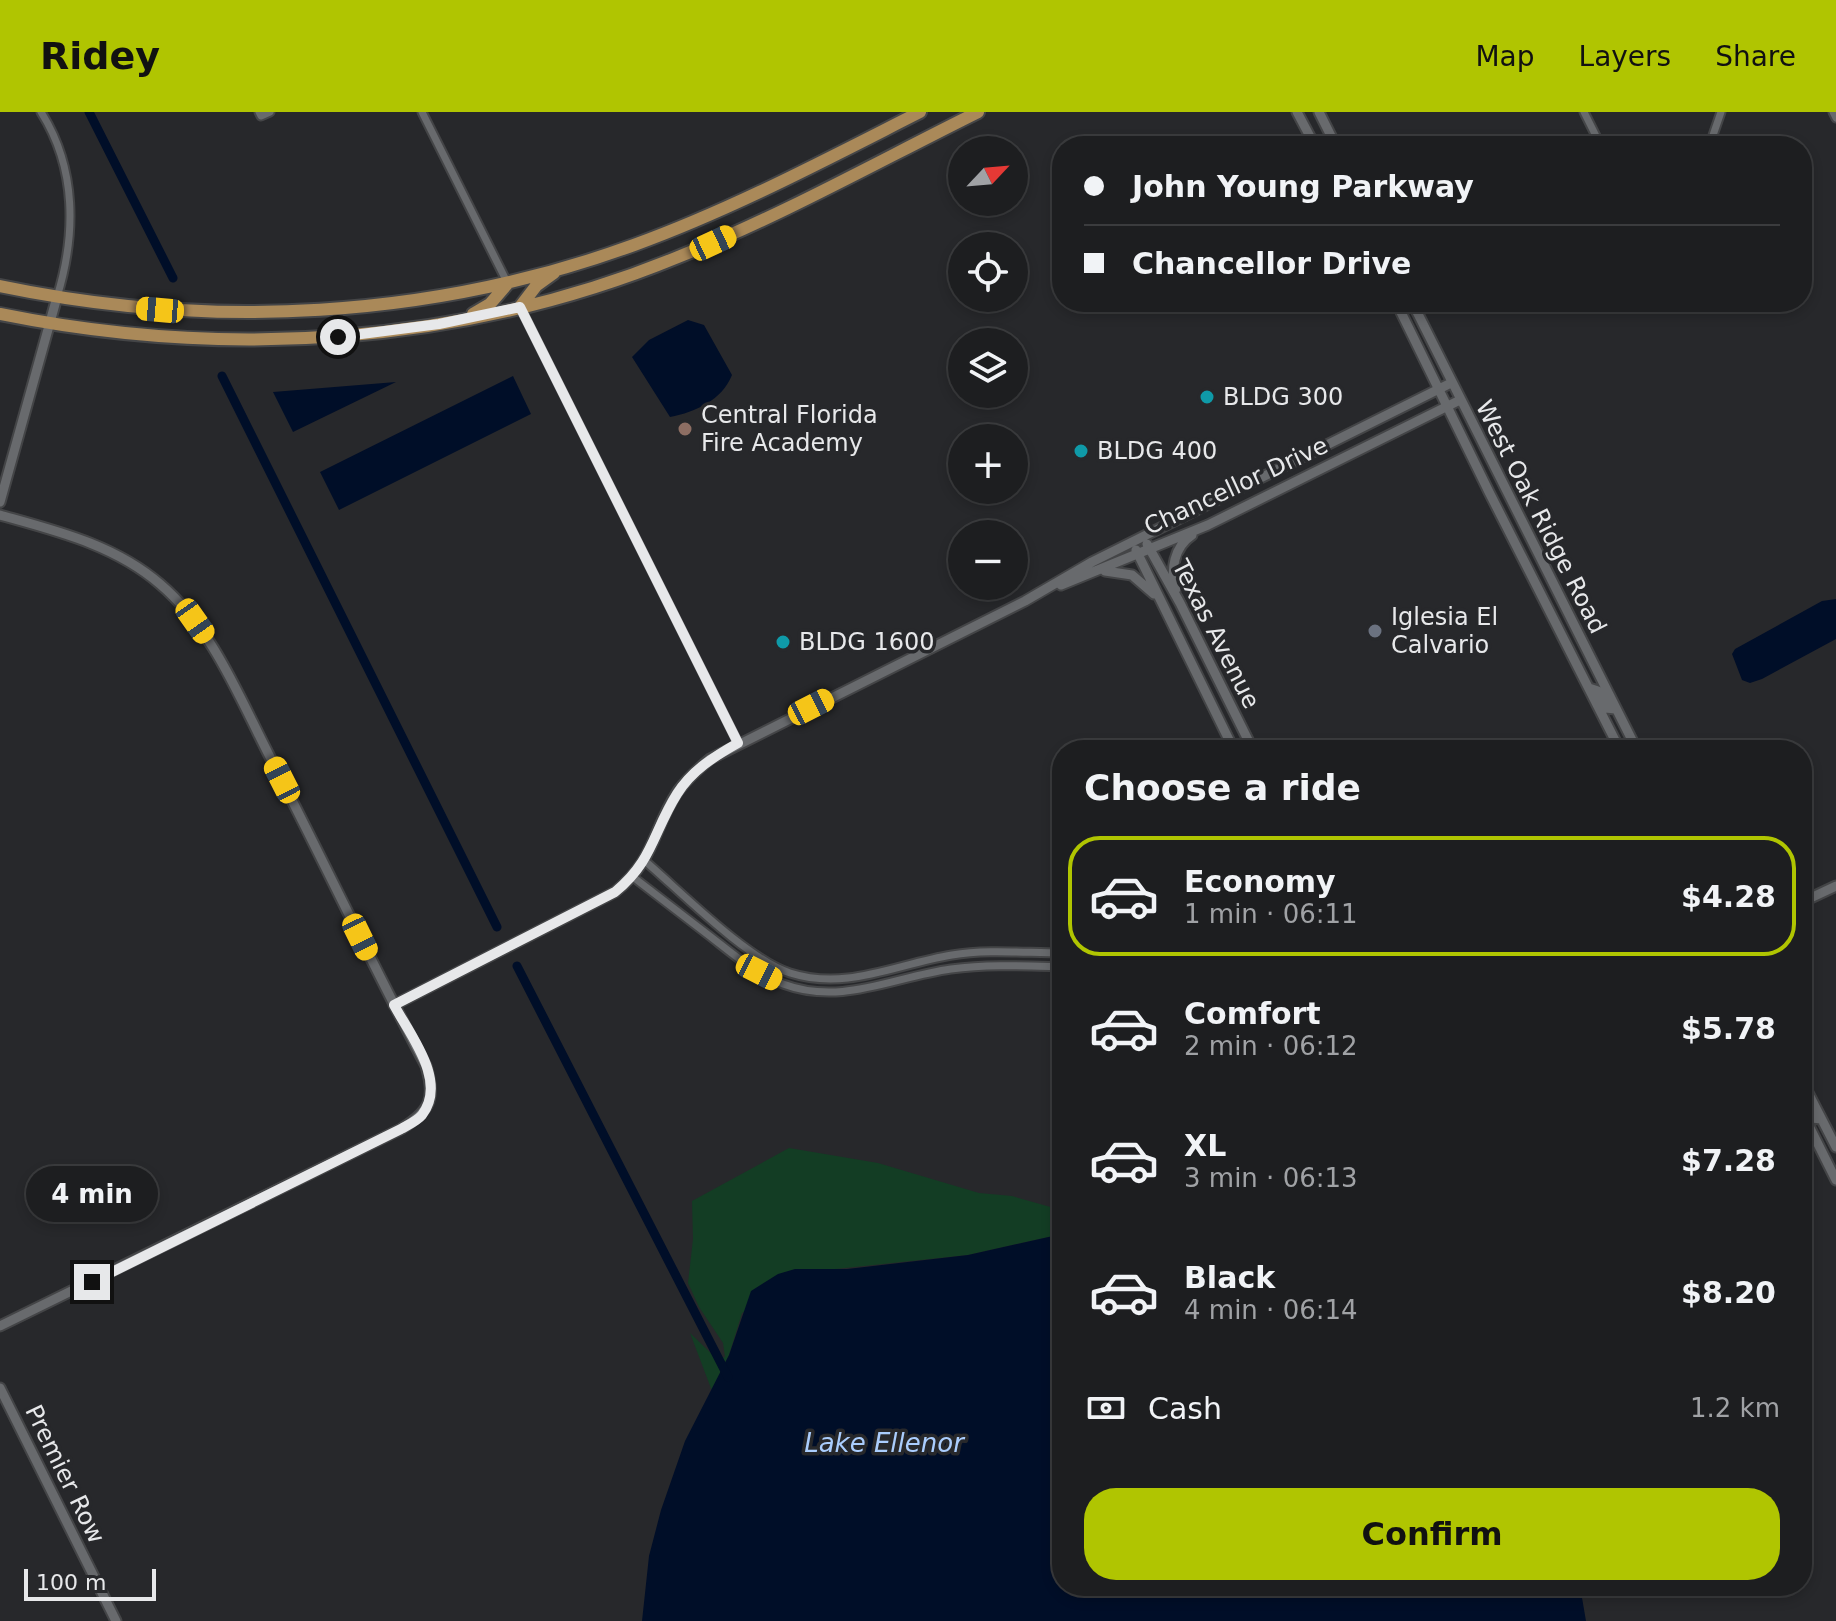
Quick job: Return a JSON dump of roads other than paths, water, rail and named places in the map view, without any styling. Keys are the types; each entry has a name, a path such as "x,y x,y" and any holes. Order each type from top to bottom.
{"highway":[{"path":"0,286 57,297 160,310 222,313 292,312 420,300 508,283 634,245 705,216 920,112"},
{"path":"0,314 136,335 263,340 374,333 464,320 605,284 713,243 978,112"},
{"path":"520,307 536,286 560,269"},
{"path":"464,320 490,304 508,283"}],"street":[{"path":"0,502 67,257 70,204 61,153 41,112"},
{"path":"260,114 270,112"},
{"path":"422,112 508,283"},
{"path":"1297,112 1310,136"},
{"path":"1319,112 1331,136"},
{"path":"1584,112 1596,136"},
{"path":"1714,136 1721,112"},
{"path":"1833,112 1836,118"},
{"path":"520,307 738,743"},
{"name":"West Oak Ridge Road","path":"1401,312 1615,740"},
{"name":"West Oak Ridge Road","path":"1417,312 1632,740"},
{"name":"Chancellor Drive","path":"394,1005 591,906 633,877 645,861 666,814 685,783 710,759 1451,383"},
{"name":"Chancellor Drive","path":"1025,601 1208,525 1460,400"},
{"path":"0,515 92,543 126,559 160,584 189,613 214,649 426,1066 432,1086 430,1102 420,1117 401,1129 0,1326"},
{"path":"1180,603 1173,581 1173,564 1186,539 1208,525"},
{"name":"Texas Avenue","path":"1143,538 1180,603 1248,740"},
{"name":"Texas Avenue","path":"1132,543 1229,740"},
{"path":"1096,571 1116,570 1132,575 1162,603"},
{"path":"1589,688 1598,691 1606,708 1615,709"},
{"path":"645,861 763,960 789,973 819,980 864,977 972,952 1052,953"},
{"path":"633,877 759,972 783,984 808,991 831,994 851,992 904,977 955,968 1052,967"},
{"path":"1812,897 1836,886"},
{"path":"1812,1101 1836,1147"},
{"path":"1812,1118 1821,1119"},
{"path":"1812,1132 1836,1180"},
{"name":"Premier Row","path":"0,1388 116,1621"}],"water":[{"path":"688,320 704,325 732,375 722,391 707,404 670,417 632,357 649,340"},
{"path":"513,376 531,414 339,510 320,472"},
{"path":"396,382 293,432 273,392"},
{"path":"1836,599 1836,639 1762,679 1750,683 1742,680 1732,654 1735,649 1822,601"},
{"name":"Lake Ellenor","path":"1052,1236 1052,1596 1582,1596 1586,1621 642,1621 649,1556 661,1510 685,1441 729,1355 751,1291 778,1274 795,1269 847,1269 968,1255"}],"waterway":[{"path":"89,112 173,278"},
{"path":"222,376 497,927"},
{"path":"517,966 728,1377"}],"place":[{"name":"BLDG 300","path":"1207,397"},
{"name":"Central Florida Fire Academy","path":"685,429"},
{"name":"BLDG 400","path":"1081,451"},
{"name":"Iglesia El Calvario","path":"1375,631"},
{"name":"BLDG 1600","path":"783,642"}]}
